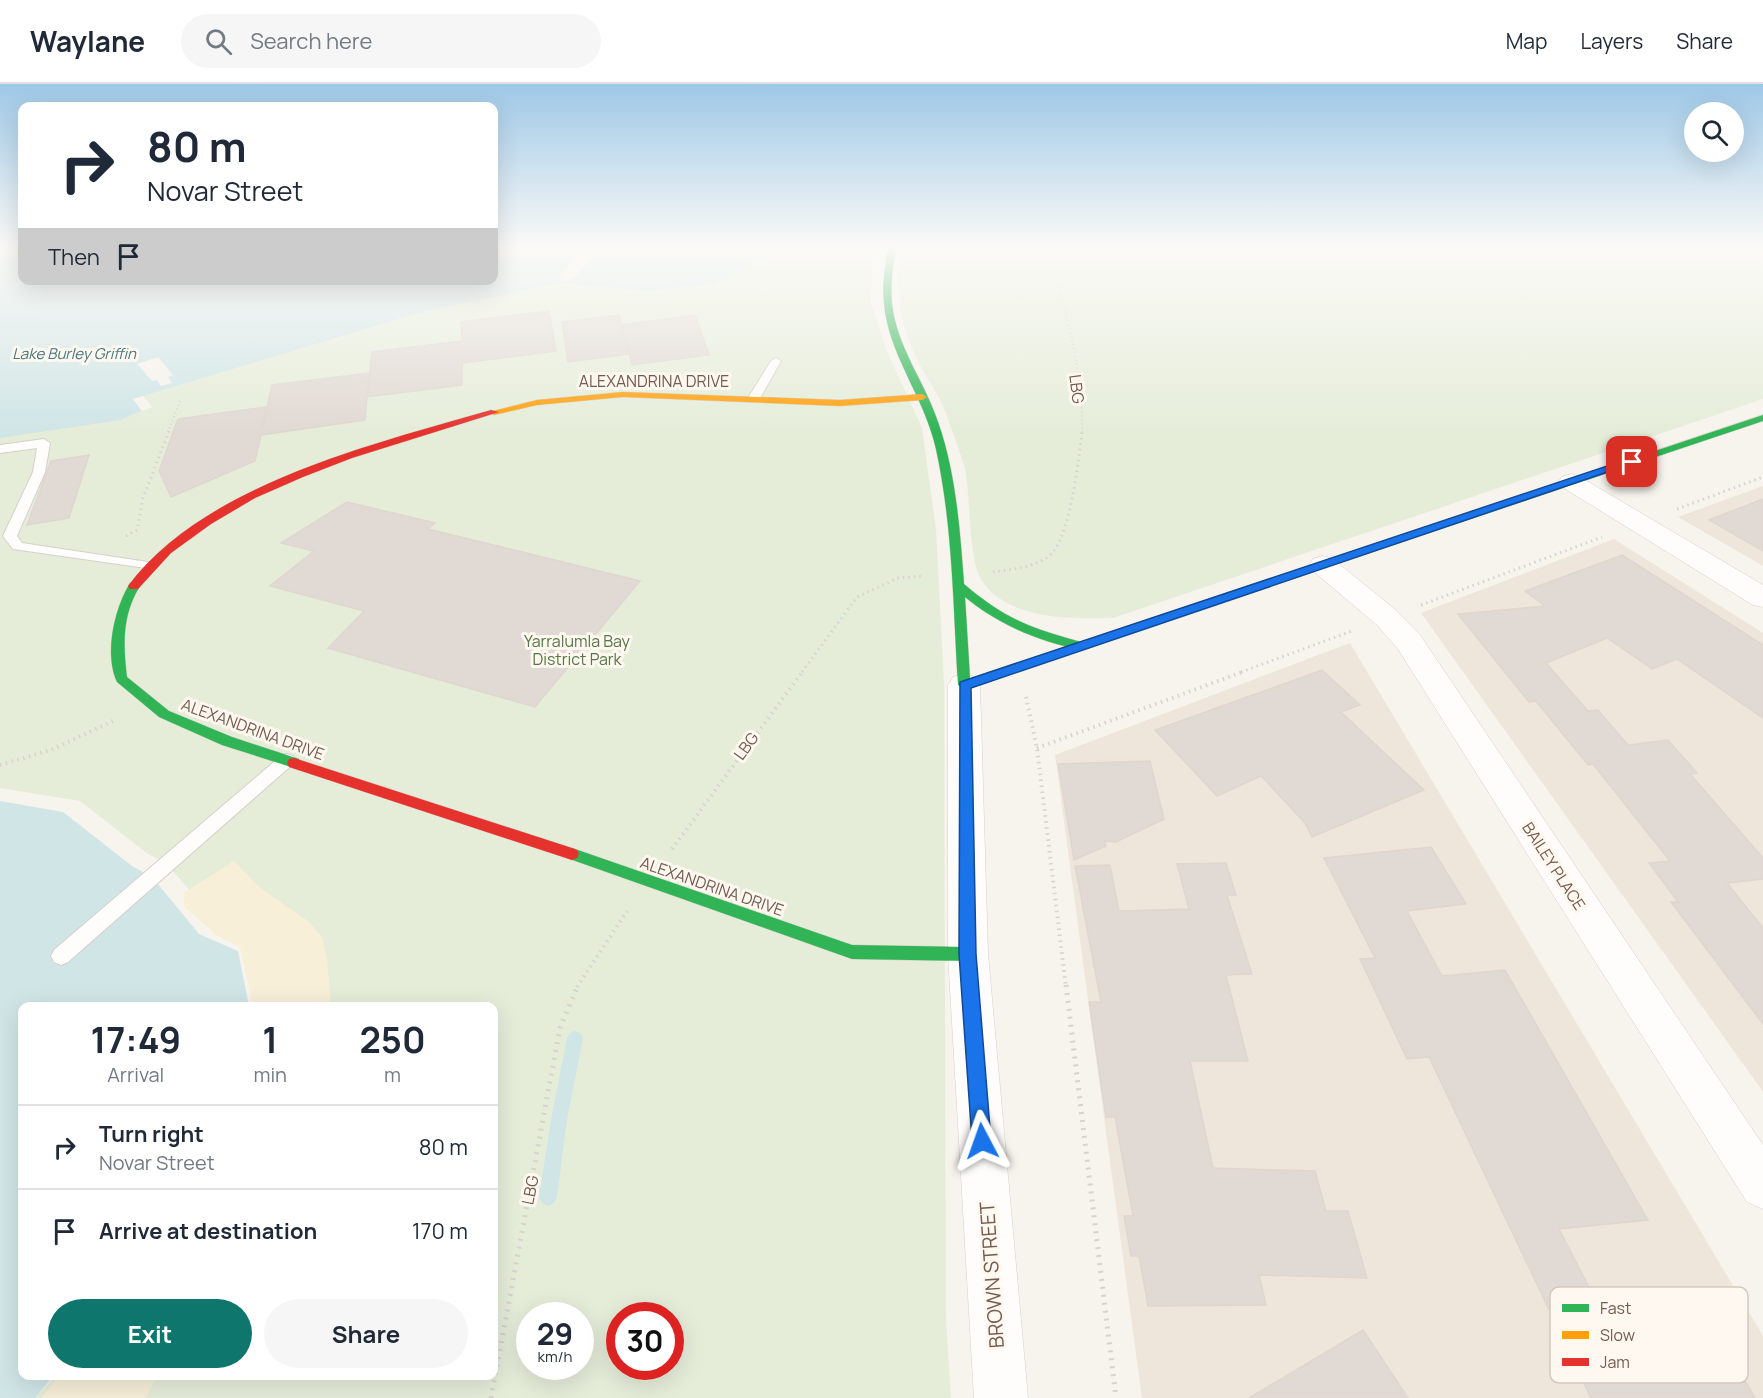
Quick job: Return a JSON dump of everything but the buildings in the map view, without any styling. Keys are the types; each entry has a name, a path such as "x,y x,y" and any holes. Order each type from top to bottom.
{"main road":[{"path":"885,309 900,350 938,433 954,536 964,685 1763,418"},
{"name":"ALEXANDRINA DRIVE","path":"922,397 843,403 754,398 607,395 565,397 511,407 345,459 273,488 213,519 161,552 148,566 127,595 115,635 121,679 164,714 226,741 551,846 647,882 852,951 968,954"},
{"path":"956,579 984,610 1012,626 1048,641 1081,646"}],"street":[{"path":"1571,482 1763,598"},
{"name":"BAILEY PLACE","path":"1323,565 1381,612 1409,642 1763,1186"},
{"name":"BROWN STREET","path":"964,685 968,954 1001,1398"}],"lane":[{"path":"754,398 776,361"},
{"path":"0,449 44,443 39,472 10,536 18,546 148,566"},
{"path":"61,956 287,760"}],"path":[{"name":"LBG","path":"498,1360 560,1028 582,977 647,882 857,597 898,578 956,579 1036,563 1056,549 1066,521 1082,428 1072,350 1062,309"},
{"path":"138,524 143,498 180,401"},
{"path":"1019,667 1037,748 1116,1398"},
{"path":"0,765 51,750 150,703"},
{"name":"LBG","path":"491,1398 494,1380"}],"shaded area":[{"path":"1763,486 1763,566 1678,517"},
{"path":"1614,539 1763,633 1763,1092 1421,613"},
{"path":"1350,643 1734,1287 1550,1287 1550,1383 1748,1383 1748,1311 1763,1336 1763,1398 1142,1398 1055,755"}],"green space":[{"name":"Yarralumla Bay District Park","path":"423,309 873,309 886,349 922,428 936,530 944,683 946,1322 951,1398 35,1398 52,1380 498,1380 498,1002 264,1002 251,937 217,922 166,863 148,854 80,801 0,788 0,434 130,416 152,407 142,394"},
{"path":"900,309 1763,309 1763,399 1113,618 1061,617 1024,610 1008,603 993,594 977,572 963,462 943,406 916,357"}],"sand":[{"path":"234,861 260,888 308,921 322,937 327,959 331,1002 252,1002 240,947 218,936 184,907 184,893"},
{"path":"56,1380 156,1380 145,1398 41,1398"}],"water":[{"name":"Lake Burley Griffin","path":"0,309 435,309 133,399 142,411 120,420 0,438"},
{"path":"0,801 63,812 132,866 152,877 199,934 238,951 248,1002 18,1002 18,1380 50,1380 35,1398 0,1398"}],"pier":[{"path":"158,357 173,375 168,377 172,383 161,386 157,380 152,381 137,364"}],"waterway":[{"path":"548,1197 559,1120 575,1038"}],"traffic: fast":[{"path":"889,309 893,329 933,420 947,476 957,566 964,685 982,679"},
{"path":"1392,542 1763,418"},
{"path":"957,584 985,607 1014,624 1046,637 1081,646"},
{"path":"134,586 123,608 118,631 121,679 164,714 227,741 294,763"},
{"path":"572,854 852,952 968,954"}],"traffic: slow":[{"path":"494,412 537,402 623,395 840,403 922,397"},
{"path":"982,679 1392,542"}],"traffic: jam":[{"path":"134,586 168,551 207,521 252,496 349,456 494,412"},
{"path":"294,763 572,854"}],"route":[{"path":"982,1141 968,954 964,685 1632,462"}]}
